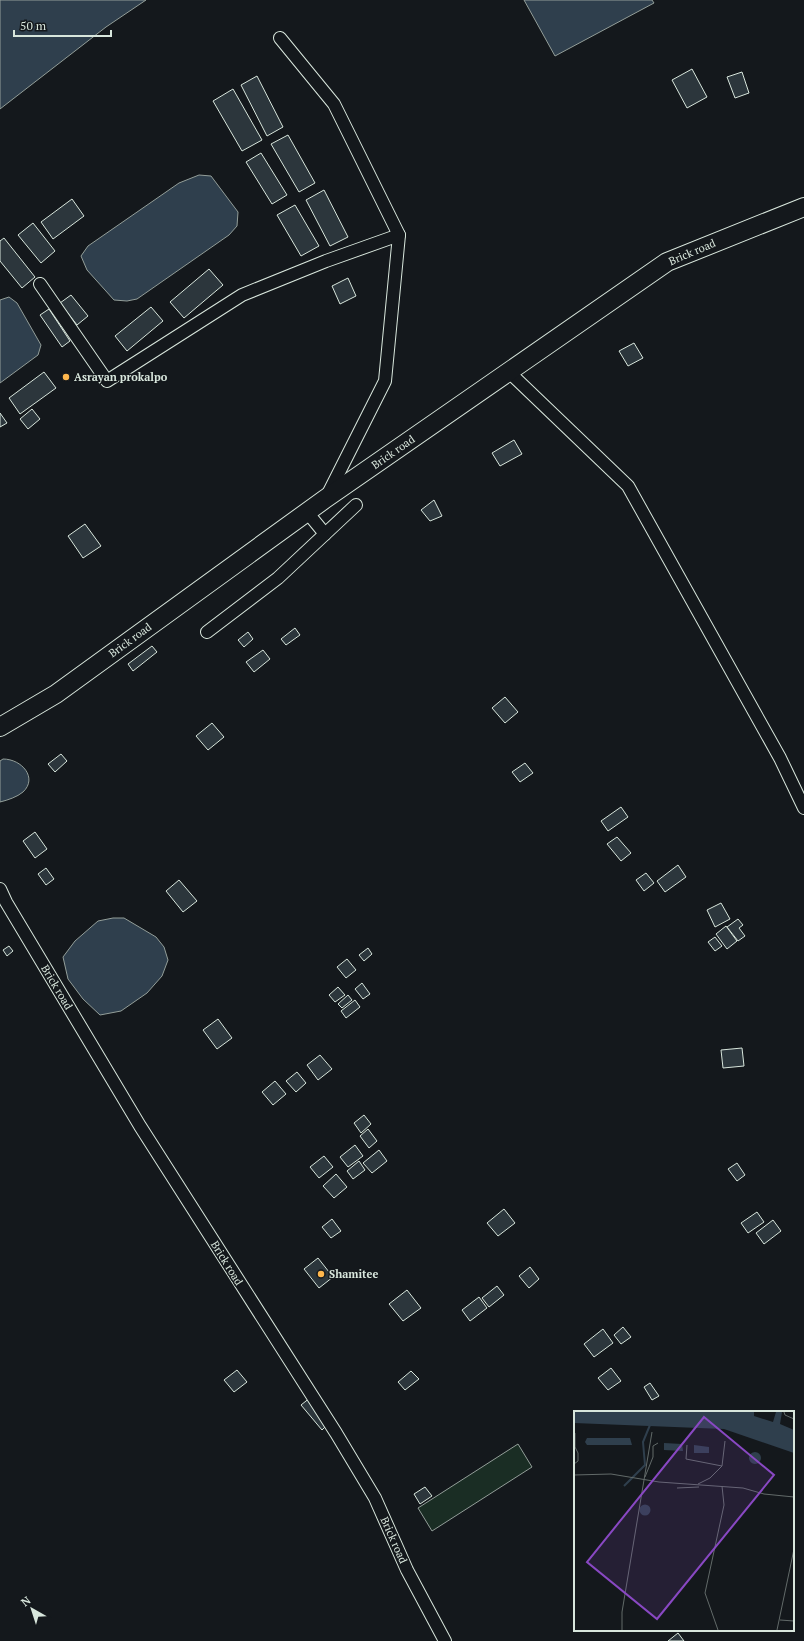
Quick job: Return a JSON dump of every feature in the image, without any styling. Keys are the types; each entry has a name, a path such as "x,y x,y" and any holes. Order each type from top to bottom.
{"main road":[{"name":"Brick road","path":"0,727 56,694 325,499 667,262 804,207"}],"street":[{"path":"280,38 334,104 399,235 385,381 325,499"},
{"path":"40,284 107,381 242,294 326,261 399,235"},
{"path":"509,372 628,486 780,758 804,808"},
{"path":"207,632 278,578 356,505"},
{"path":"307,512 325,534"},
{"name":"Brick road","path":"0,889 10,909 140,1126 376,1498 408,1570 445,1641"}],"green space":[{"path":"518,1444 532,1467 432,1531 418,1508"}],"water":[{"path":"0,0 146,0 106,27 0,109"},
{"path":"524,0 652,0 654,3 555,56"},
{"path":"199,175 211,176 238,212 237,226 229,235 137,299 127,301 114,300 87,270 81,256 88,246 179,183"},
{"path":"9,297 17,303 41,345 38,355 0,383 0,300"},
{"path":"3,759 16,762 22,766 26,770 29,781 27,787 21,794 0,802 0,761"},
{"path":"113,918 124,918 156,937 164,947 168,960 162,976 147,993 121,1011 100,1015 83,999 68,979 63,957 75,941 98,921"}],"building":[{"path":"692,69 707,97 687,108 672,80"},
{"path":"742,72 749,93 735,98 727,77"},
{"path":"257,76 283,127 267,136 241,85"},
{"path":"233,89 262,140 242,151 213,101"},
{"path":"288,135 315,183 299,192 271,144"},
{"path":"261,153 287,195 272,204 246,162"},
{"path":"324,190 348,237 330,246 306,200"},
{"path":"72,199 84,216 53,239 41,222"},
{"path":"295,205 319,246 301,256 277,215"},
{"path":"33,223 55,251 41,263 18,235"},
{"path":"4,238 35,277 22,288 0,261 0,241"},
{"path":"209,269 223,285 184,318 170,302"},
{"path":"348,278 356,296 340,304 332,286"},
{"path":"71,295 88,316 77,325 60,303"},
{"path":"151,307 163,321 127,351 115,336"},
{"path":"49,309 70,341 62,347 40,315"},
{"path":"634,343 643,358 628,366 619,351"},
{"path":"44,372 56,388 20,414 9,398"},
{"path":"32,409 40,419 28,429 20,419"},
{"path":"0,413 7,423 0,427"},
{"path":"514,440 522,454 500,466 492,453"},
{"path":"434,500 442,516 430,521 421,510"},
{"path":"85,524 101,546 83,558 68,536"},
{"path":"295,628 300,635 286,645 281,639"},
{"path":"248,632 253,639 244,647 238,640"},
{"path":"152,646 157,652 133,671 128,664"},
{"path":"263,650 270,659 254,672 246,662"},
{"path":"505,697 518,712 505,723 492,708"},
{"path":"212,723 224,737 208,750 196,736"},
{"path":"61,754 67,761 55,772 48,764"},
{"path":"525,763 533,773 520,782 512,772"},
{"path":"621,807 628,817 608,831 601,821"},
{"path":"35,832 47,849 35,858 23,841"},
{"path":"617,837 631,853 621,861 607,844"},
{"path":"678,865 686,877 665,892 657,881"},
{"path":"46,868 54,879 46,885 38,874"},
{"path":"646,873 654,883 644,891 636,880"},
{"path":"179,880 197,901 183,912 166,891"},
{"path":"721,903 730,919 715,927 707,910"},
{"path":"738,919 743,925 739,928 745,936 738,941 727,927"},
{"path":"726,926 737,941 727,949 716,934"},
{"path":"715,937 722,946 715,951 708,942"},
{"path":"9,946 13,951 7,956 3,950"},
{"path":"368,948 372,954 364,961 359,955"},
{"path":"347,959 356,970 346,978 337,967"},
{"path":"362,983 370,994 363,999 355,989"},
{"path":"338,987 345,995 335,1002 329,995"},
{"path":"348,995 352,1000 342,1008 338,1004"},
{"path":"355,1000 360,1007 346,1018 341,1011"},
{"path":"218,1019 232,1038 217,1049 203,1030"},
{"path":"742,1048 744,1066 723,1068 721,1050"},
{"path":"320,1055 332,1069 318,1080 307,1065"},
{"path":"297,1072 306,1083 296,1092 286,1081"},
{"path":"275,1081 286,1094 273,1105 262,1092"},
{"path":"364,1115 371,1124 361,1133 354,1123"},
{"path":"368,1129 377,1141 369,1148 360,1136"},
{"path":"355,1145 363,1156 348,1167 340,1157"},
{"path":"379,1150 387,1161 372,1173 363,1163"},
{"path":"324,1156 333,1167 319,1178 310,1167"},
{"path":"359,1161 365,1170 353,1179 347,1171"},
{"path":"737,1163 745,1175 737,1181 728,1169"},
{"path":"336,1174 347,1187 334,1198 323,1186"},
{"path":"504,1209 515,1223 498,1236 487,1223"},
{"path":"757,1212 764,1222 748,1233 741,1223"},
{"path":"332,1219 341,1231 331,1238 322,1227"},
{"path":"773,1220 781,1231 764,1244 756,1233"},
{"path":"318,1258 333,1277 319,1288 304,1269"},
{"path":"530,1267 539,1279 529,1288 519,1276"},
{"path":"497,1286 504,1295 489,1307 482,1298"},
{"path":"407,1290 421,1308 403,1321 389,1304"},
{"path":"479,1297 487,1308 470,1321 462,1310"},
{"path":"623,1327 631,1337 621,1344 614,1335"},
{"path":"603,1329 613,1343 594,1357 584,1344"},
{"path":"611,1368 621,1381 608,1390 598,1378"},
{"path":"237,1370 247,1382 234,1392 224,1380"},
{"path":"411,1371 419,1379 405,1390 398,1382"},
{"path":"650,1383 659,1396 652,1400 644,1387"},
{"path":"311,1397 331,1421 322,1430 301,1405"},
{"path":"425,1487 432,1496 420,1504 414,1494"},
{"path":"678,1633 684,1641 668,1641"}],"place":[{"name":"Asrayan prokalpo","path":"66,377"},
{"name":"Shamitee","path":"321,1274"}]}
